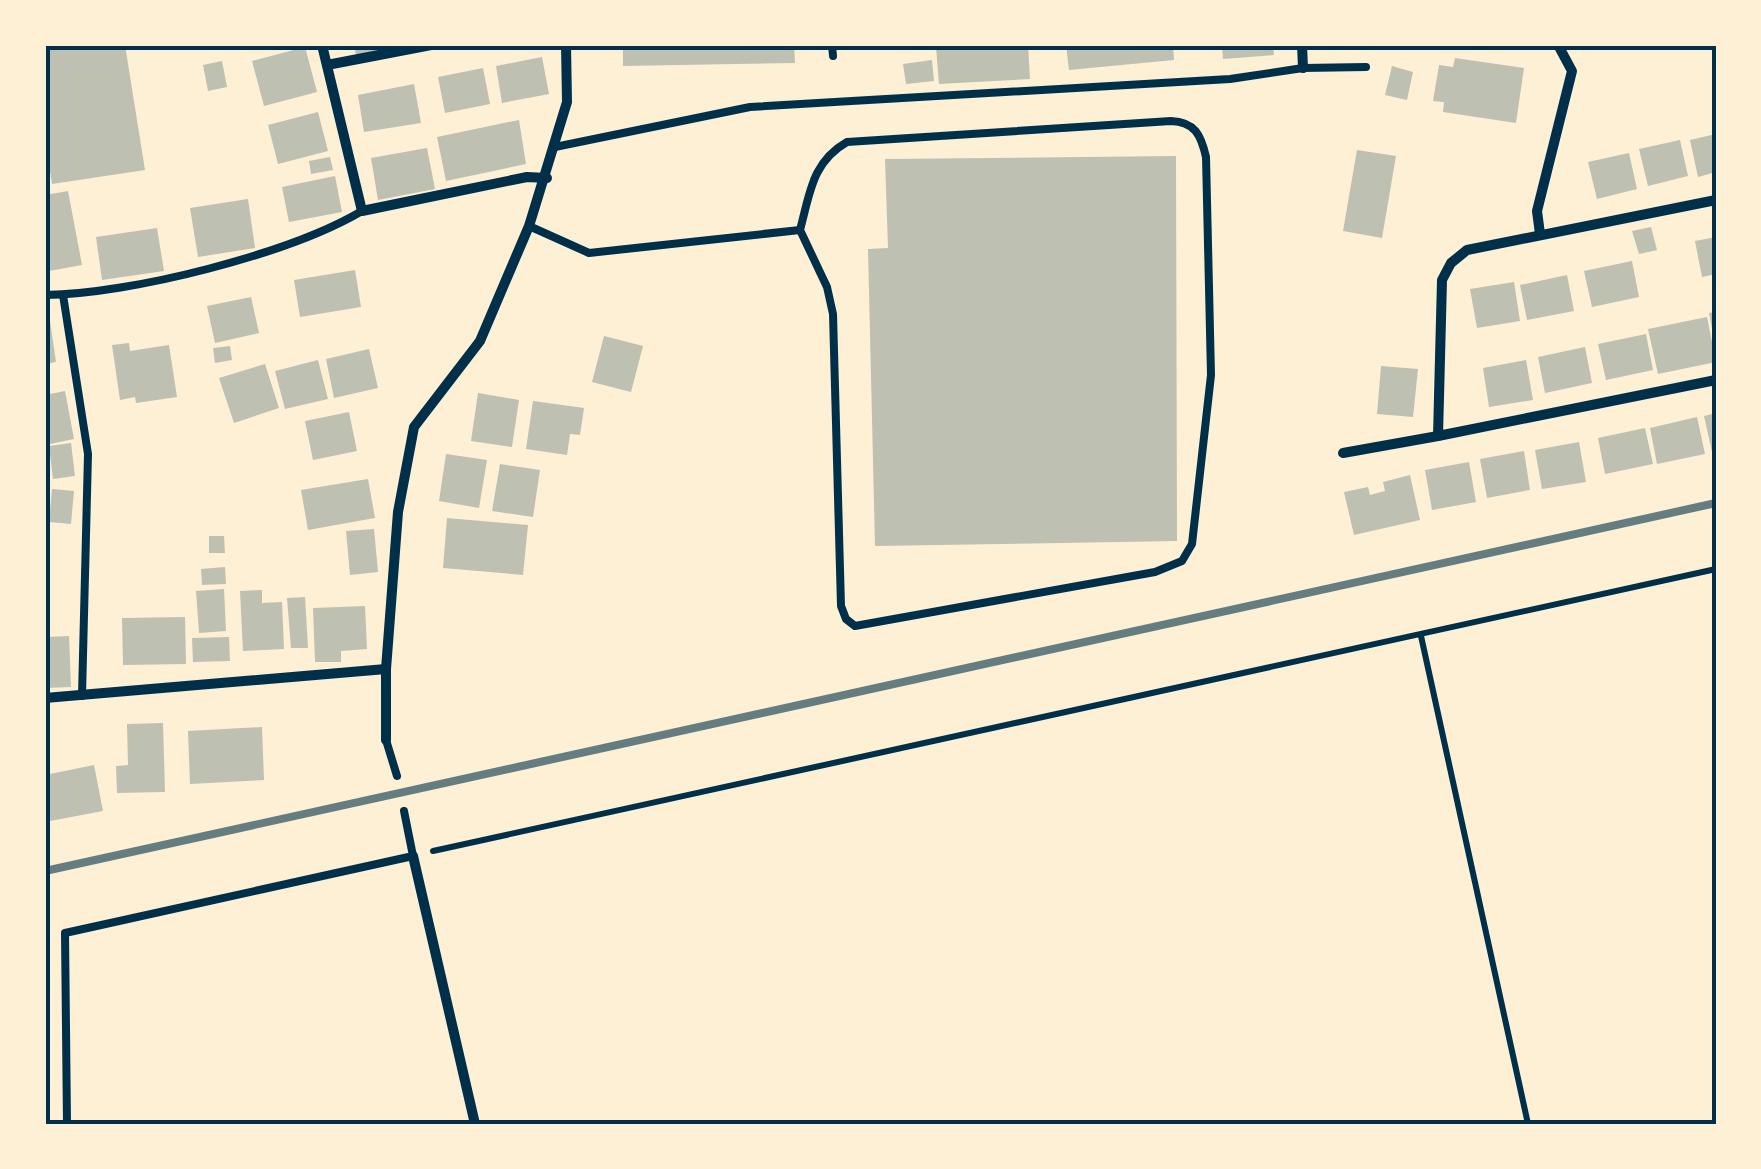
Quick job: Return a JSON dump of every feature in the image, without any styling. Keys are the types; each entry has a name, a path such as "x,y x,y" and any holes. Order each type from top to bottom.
{"street":[{"path":"322,45 362,211 526,176 547,178"},
{"path":"327,65 432,45"},
{"path":"386,740 386,670 398,512 414,426 480,341 529,226 547,178 567,102 566,45"},
{"path":"1302,45 1303,68"},
{"path":"1540,234 1536,210 1572,71 1558,45"},
{"path":"1438,436 1442,280 1451,263 1467,250 1716,200"},
{"path":"1343,453 1716,380"},
{"path":"45,698 386,670"},
{"path":"413,856 475,1124"}],"lane":[{"path":"832,45 833,56"},
{"path":"555,148 750,107 1230,79 1303,68 1366,66"},
{"path":"1171,120 1193,127 1201,136 1206,157 1211,374 1192,544 1182,561 1155,572 863,628 846,620 841,606 833,314 827,286 800,230 817,166 828,153 847,142 1171,120"},
{"path":"45,296 146,284 328,231 362,211"},
{"path":"529,226 589,253 800,230"},
{"path":"62,295 88,454 82,696"},
{"path":"386,740 397,776"},
{"path":"67,1124 65,933 413,856 404,812"}],"path":[{"path":"413,856 1716,570"},
{"path":"1421,636 1528,1124"}],"building":[{"path":"45,45 125,45 145,170 52,184 49,165 45,165"},
{"path":"354,45 393,45 393,47 356,55"},
{"path":"623,45 794,45 795,63 623,66"},
{"path":"1028,45 1030,79 939,84 936,47"},
{"path":"1066,45 1173,45 1174,60 1069,70"},
{"path":"1222,45 1273,45 1274,55 1223,59"},
{"path":"305,47 317,92 264,106 252,61"},
{"path":"542,57 549,94 502,103 496,66"},
{"path":"1455,58 1524,68 1516,123 1443,112 1444,102 1433,101 1439,65 1453,67"},
{"path":"932,60 934,81 906,84 903,64"},
{"path":"222,61 227,87 208,91 203,65"},
{"path":"1392,66 1413,72 1407,100 1385,95"},
{"path":"483,68 490,104 445,113 438,77"},
{"path":"414,84 421,123 364,132 358,95"},
{"path":"318,112 328,151 278,164 268,125"},
{"path":"519,120 526,164 446,181 437,137"},
{"path":"1716,134 1716,172 1698,177 1690,140"},
{"path":"1680,140 1688,176 1648,186 1639,149"},
{"path":"427,148 435,189 378,200 371,158"},
{"path":"1357,150 1396,156 1382,238 1343,231"},
{"path":"1629,153 1637,189 1597,199 1588,162"},
{"path":"1176,156 1177,541 875,546 868,249 888,248 885,159"},
{"path":"330,157 333,170 311,174 309,161"},
{"path":"335,176 342,212 289,222 282,187"},
{"path":"68,191 82,265 49,271 45,195"},
{"path":"248,199 255,248 198,257 190,208"},
{"path":"1651,227 1657,250 1639,254 1632,231"},
{"path":"157,228 164,271 102,280 96,237"},
{"path":"1716,237 1716,274 1702,277 1695,241"},
{"path":"1632,261 1639,297 1592,307 1584,271"},
{"path":"355,270 361,307 300,317 294,280"},
{"path":"1567,275 1574,311 1527,320 1520,285"},
{"path":"1514,282 1520,321 1477,328 1470,289"},
{"path":"251,297 259,333 215,343 207,306"},
{"path":"1716,312 1716,339 1714,339 1709,313"},
{"path":"49,314 56,362 45,364 45,315"},
{"path":"1707,317 1716,362 1658,374 1648,329"},
{"path":"1646,334 1653,370 1606,380 1598,344"},
{"path":"604,336 643,346 631,392 592,382"},
{"path":"129,343 130,351 169,345 177,397 136,403 135,397 120,400 112,345"},
{"path":"230,346 232,360 215,363 213,348"},
{"path":"1585,347 1592,383 1545,393 1538,357"},
{"path":"369,349 378,388 334,398 326,359"},
{"path":"318,360 328,399 285,409 275,371"},
{"path":"1526,360 1533,400 1489,407 1483,368"},
{"path":"265,364 279,408 234,423 219,378"},
{"path":"1381,366 1418,369 1413,417 1377,414"},
{"path":"65,391 74,439 45,445 45,395"},
{"path":"478,393 519,400 512,447 471,441"},
{"path":"533,401 584,408 580,435 570,434 567,455 526,449"},
{"path":"349,412 357,451 313,460 305,421"},
{"path":"1716,413 1716,451 1712,452 1704,416"},
{"path":"1697,417 1705,454 1657,464 1650,428"},
{"path":"1645,428 1653,464 1605,474 1598,438"},
{"path":"1579,442 1586,482 1542,489 1535,450"},
{"path":"71,443 75,476 53,479 49,446"},
{"path":"1524,451 1530,490 1487,498 1480,459"},
{"path":"446,454 487,460 479,508 439,501"},
{"path":"1469,462 1476,502 1432,510 1425,470"},
{"path":"500,464 540,470 533,517 492,511"},
{"path":"1410,475 1420,520 1354,535 1344,492 1368,487 1370,495 1385,491 1383,482"},
{"path":"368,479 375,518 308,530 301,490"},
{"path":"52,489 74,491 71,524 49,522"},
{"path":"447,518 528,525 523,575 443,568"},
{"path":"374,529 378,572 350,575 346,531"},
{"path":"209,536 224,536 225,553 209,553"},
{"path":"225,567 226,584 202,585 201,569"},
{"path":"224,589 226,631 199,633 196,591"},
{"path":"262,590 262,603 282,602 284,649 243,651 240,591"},
{"path":"305,597 308,648 291,648 287,598"},
{"path":"365,606 367,649 341,651 341,662 315,662 313,608"},
{"path":"185,617 186,664 123,665 122,618"},
{"path":"69,636 71,687 45,688 45,637"},
{"path":"229,637 230,661 193,662 192,638"},
{"path":"163,723 165,792 117,793 116,766 128,765 127,724"},
{"path":"262,727 264,780 190,784 188,731"},
{"path":"94,765 103,811 50,821 45,775"}],"railway":[{"path":"45,871 1716,503"}]}
